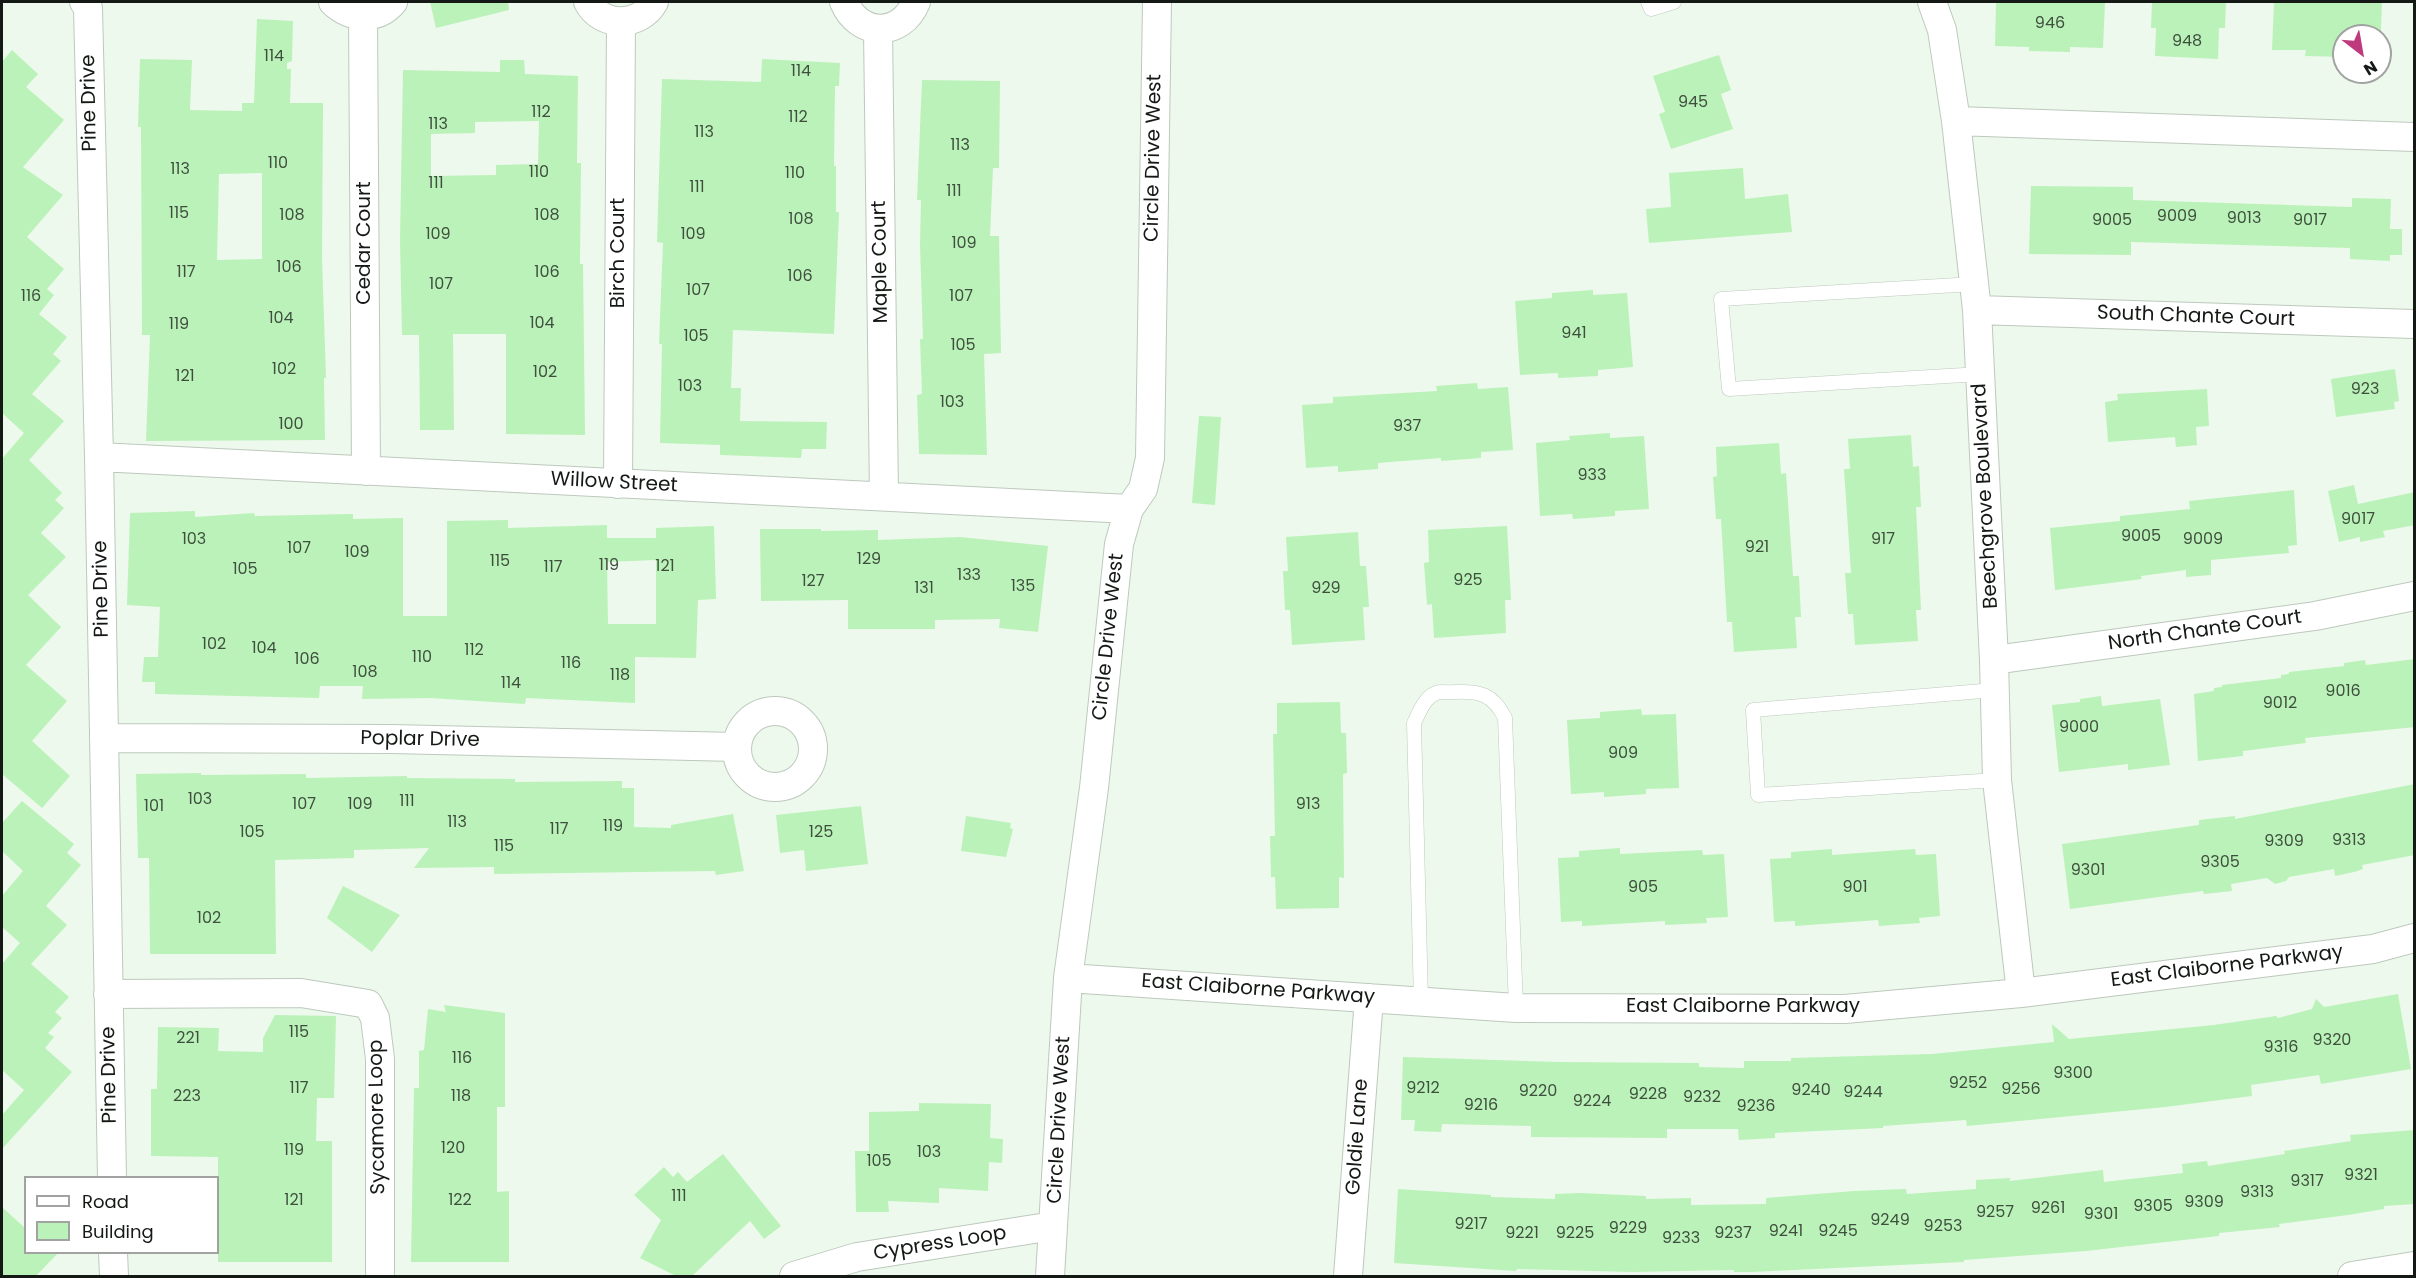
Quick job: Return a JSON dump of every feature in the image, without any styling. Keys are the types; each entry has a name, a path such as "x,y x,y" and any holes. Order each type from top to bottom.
{"street":[{"name":"Pine Drive","path":"84,2 88,8 99,457 112,1176"},
{"path":"333,2 340,9 363,16 377,13 393,2"},
{"path":"588,2 597,14 609,20 621,22 633,20 644,14 654,2"},
{"path":"844,2 849,13 857,21 867,27 878,29 892,27 903,21 912,12 916,2"},
{"name":"Circle Drive West","path":"1050,1276 1068,978 1094,788 1119,544 1129,509 1143,489 1150,458 1157,2"},
{"name":"Beechgrove Boulevard","path":"1932,2 1942,30 1956,121 1976,297 1994,660 1997,780 2021,993"},
{"name":"Cedar Court","path":"363,16 366,471"},
{"name":"Birch Court","path":"618,484 621,22"},
{"name":"Maple Court","path":"878,29 884,496"},
{"path":"1956,121 2415,137"},
{"name":"South Chante Court","path":"1976,297 2415,324"},
{"name":"Willow Street","path":"99,457 1129,509"},
{"name":"North Chante Court","path":"1994,660 2315,616 2415,596"},
{"name":"Poplar Drive","path":"104,738 392,739 736,747"},
{"name":"East Claiborne Parkway","path":"1068,978 1516,1008 1845,1009 2021,993 2373,949 2415,938"},
{"name":"Sycamore Loop","path":"108,994 301,993 368,1004 375,1018 380,1059 380,1276"},
{"name":"Goldie Lane","path":"1348,1276 1369,998"},
{"name":"Cypress Loop","path":"794,1276 857,1257 1053,1226"},
{"path":"113,1254 114,1276"},
{"path":"2352,1276 2415,1266"}],"lane":[{"path":"1648,2 1651,9 1674,2"},
{"path":"1976,297 1721,299 1729,389 1981,374"},
{"path":"1995,690 1753,710 1758,795 1997,780"},
{"path":"1421,1001 1414,723 1424,703 1436,693 1470,692 1486,695 1498,704 1505,717 1516,1008"}],"building":[{"path":"430,2 508,2 509,10 436,28"},
{"path":"1996,2 2105,2 2103,48 2070,47 2070,52 2029,51 2029,47 1995,46"},
{"path":"2152,2 2226,2 2225,28 2219,28 2218,59 2155,56 2156,28 2151,28"},
{"path":"2274,2 2382,2 2381,24 2332,24 2332,57 2305,56 2306,50 2272,50"},
{"path":"257,19 293,21 292,61 287,63 287,69 291,69 290,103 323,103 322,258 326,378 324,378 325,440 146,441 150,335 142,335 141,127 138,127 140,59 192,60 190,110 242,111 242,103 254,103","holes":["262,173 262,259 217,260 219,174"]},
{"path":"12,50 38,74 26,87 64,120 23,167 63,195 27,237 64,269 47,289 54,295 39,314 67,337 53,354 61,361 32,394 64,421 29,460 62,493 55,500 64,508 41,533 66,557 28,595 61,627 26,665 67,701 32,741 70,776 42,808 2,774 2,459 24,433 2,413 2,62"},
{"path":"1719,55 1731,90 1721,94 1733,129 1671,149 1659,114 1665,112 1653,76"},
{"path":"762,59 840,63 839,86 835,86 834,166 836,166 836,212 839,212 834,334 733,330 731,388 741,388 740,421 827,422 826,449 802,449 801,458 720,455 720,445 660,443 662,344 659,344 663,243 657,242 662,79 761,82"},
{"path":"500,60 524,60 525,74 578,76 577,163 581,163 580,264 583,264 585,435 506,434 506,334 453,334 454,430 420,430 419,335 402,335 400,241 403,70 500,72","holes":["539,121 538,164 496,165 496,175 431,176 431,134 475,133 475,122"]},
{"path":"922,80 1000,81 999,168 993,168 990,236 999,236 1001,353 984,354 987,455 919,454 917,395 922,394 920,339 923,339 921,200 917,200"},
{"path":"1743,168 1745,199 1788,194 1792,232 1649,243 1646,209 1671,207 1669,173"},
{"path":"2031,186 2133,187 2133,200 2352,207 2352,198 2391,199 2390,229 2402,229 2402,255 2390,255 2390,261 2350,259 2350,248 2131,242 2131,255 2029,254"},
{"path":"1593,290 1593,295 1627,293 1633,367 1598,370 1598,376 1558,378 1558,373 1520,375 1515,301 1552,298 1552,293"},
{"path":"2395,369 2399,401 2394,402 2395,409 2336,417 2331,379"},
{"path":"1477,383 1478,389 1508,387 1513,450 1481,452 1481,458 1441,461 1441,458 1378,463 1378,469 1338,472 1338,466 1306,468 1302,405 1333,403 1333,397 1437,391 1436,386"},
{"path":"2207,389 2209,426 2196,427 2197,445 2176,447 2175,437 2108,442 2105,402 2118,400 2117,394"},
{"path":"1199,416 1221,417 1215,505 1192,503"},
{"path":"1610,433 1610,438 1644,436 1649,509 1615,511 1615,516 1573,519 1572,514 1540,516 1536,443 1570,440 1569,436"},
{"path":"1911,435 1913,467 1919,466 1921,507 1916,507 1921,610 1916,610 1918,641 1855,645 1853,614 1848,614 1845,573 1851,573 1844,469 1850,469 1848,439"},
{"path":"1779,443 1781,474 1786,473 1793,576 1799,576 1801,617 1795,617 1797,648 1734,652 1732,622 1727,622 1721,519 1716,519 1713,477 1717,476 1716,447"},
{"path":"2354,485 2358,504 2415,492 2415,525 2383,531 2385,537 2360,542 2360,537 2339,542 2328,491"},
{"path":"2294,490 2297,545 2288,546 2289,553 2211,560 2211,575 2186,577 2186,570 2141,576 2142,579 2055,590 2050,528 2120,521 2120,516 2190,509 2189,501"},
{"path":"195,511 195,517 254,513 255,516 353,514 353,519 403,518 403,616 447,616 447,521 508,520 508,528 607,525 607,538 656,538 656,528 714,526 716,599 698,600 696,658 635,657 635,703 526,698 525,704 430,698 362,699 363,686 320,686 319,698 155,694 155,682 142,682 144,657 158,657 160,607 127,605 130,513","holes":["656,560 656,624 608,624 607,562"]},
{"path":"1507,526 1511,600 1505,600 1506,633 1434,638 1432,604 1427,605 1424,563 1429,562 1428,530"},
{"path":"760,529 878,530 878,540 960,537 1048,546 1038,632 999,628 1000,619 935,620 935,629 848,629 848,600 761,601"},
{"path":"1358,532 1360,566 1366,566 1369,607 1363,607 1365,640 1292,645 1290,610 1285,610 1283,571 1288,571 1286,537"},
{"path":"2415,659 2415,727 2305,738 2306,743 2243,751 2243,756 2198,761 2194,694 2214,691 2214,688 2222,687 2222,685 2281,678 2281,675 2289,674 2289,672 2344,666 2344,663 2365,660 2366,665"},
{"path":"2101,696 2102,706 2160,699 2170,765 2128,770 2128,764 2059,772 2052,705 2080,702 2080,699"},
{"path":"1340,702 1341,733 1346,733 1347,773 1343,774 1344,878 1339,877 1339,908 1276,909 1275,877 1271,877 1270,836 1275,836 1273,734 1277,734 1277,703"},
{"path":"1641,709 1642,715 1676,714 1679,788 1646,789 1646,794 1604,797 1604,792 1571,794 1567,720 1600,718 1600,712"},
{"path":"201,773 201,775 306,774 306,778 407,776 407,778 515,779 515,782 622,781 622,788 634,788 634,827 671,828 671,825 733,814 744,871 716,875 715,871 494,874 494,867 414,868 429,848 354,850 354,858 275,860 276,954 150,954 149,858 138,858 136,774"},
{"path":"2415,784 2415,855 2362,865 2363,869 2335,876 2334,869 2289,877 2286,881 2275,884 2267,878 2231,884 2232,891 2204,894 2203,891 2070,909 2062,844 2199,825 2199,820 2235,816 2235,819"},
{"path":"22,801 74,844 67,853 81,865 46,906 67,925 31,964 69,997 55,1012 62,1018 48,1033 54,1037 45,1048 72,1072 2,1149 2,1115 24,1090 2,1070 2,964 20,943 2,927 2,896 23,871 2,851 2,823"},
{"path":"861,806 868,864 806,871 804,850 780,853 776,815"},
{"path":"966,816 1011,823 1010,828 1013,829 1006,857 961,851"},
{"path":"1620,848 1620,854 1702,850 1703,855 1724,854 1728,917 1706,918 1707,923 1665,925 1665,921 1582,926 1582,921 1561,922 1558,858 1579,857 1579,851"},
{"path":"1832,849 1832,855 1915,849 1916,855 1936,854 1940,916 1919,918 1920,923 1879,926 1878,920 1795,926 1795,921 1774,922 1770,859 1791,858 1791,852"},
{"path":"343,886 400,915 372,952 327,918"},
{"path":"2398,994 2411,1069 2321,1084 2319,1075 2251,1085 2252,1096 2165,1107 1967,1126 1966,1120 1883,1126 1883,1128 1775,1133 1775,1138 1739,1140 1738,1129 1667,1129 1667,1138 1531,1137 1531,1126 1442,1124 1441,1132 1414,1131 1415,1120 1401,1120 1403,1057 1558,1062 1699,1063 1699,1067 1744,1068 1744,1061 1932,1054 2054,1042 2052,1024 2069,1039 2214,1025 2276,1016 2278,1018 2312,1009 2316,999 2324,1007"},
{"path":"444,1005 505,1013 505,1107 497,1107 497,1192 509,1191 509,1262 411,1262 414,1088 419,1088 419,1051 424,1050 428,1009 446,1012"},
{"path":"275,1015 336,1016 334,1098 317,1098 316,1141 332,1141 332,1262 218,1262 218,1157 151,1156 151,1089 157,1089 158,1027 219,1028 218,1051 263,1052 263,1038"},
{"path":"919,1103 991,1104 990,1138 1003,1139 1002,1163 989,1162 988,1191 939,1188 939,1203 888,1201 889,1212 856,1212 855,1151 869,1151 869,1112 919,1111"},
{"path":"2415,1130 2415,1204 2384,1206 2384,1209 2279,1224 2280,1227 2219,1233 2219,1236 2086,1251 1964,1260 1964,1262 1751,1272 1517,1269 1516,1271 1394,1263 1398,1189 1491,1195 1491,1197 1555,1199 1555,1194 1580,1193 1646,1196 1646,1199 1691,1198 1691,1205 1766,1204 1766,1198 1854,1191 1906,1189 1907,1194 1976,1189 1976,1180 2010,1178 2010,1181 2103,1170 2104,1182 2183,1173 2182,1164 2207,1161 2208,1166 2351,1141 2350,1135"},
{"path":"723,1154 781,1226 764,1239 750,1221 692,1276 676,1276 640,1258 661,1220 634,1195 664,1167 673,1177 678,1172 687,1182"},
{"path":"2,1207 24,1227 24,1254 57,1254 36,1276 2,1276"}]}
